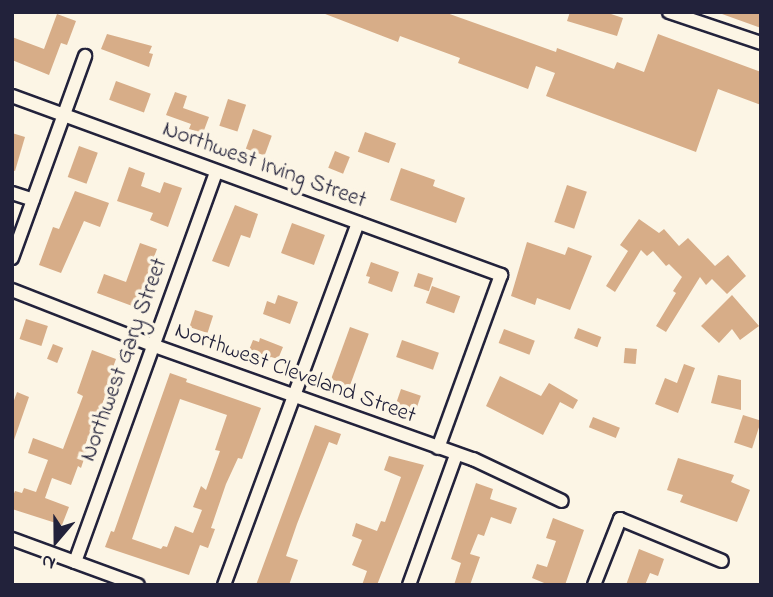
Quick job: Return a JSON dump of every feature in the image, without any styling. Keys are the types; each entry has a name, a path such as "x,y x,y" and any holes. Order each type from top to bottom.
{"street":[{"path":"669,12 761,43"},
{"path":"12,258 85,56"},
{"name":"Northwest Irving Street","path":"12,96 501,275 438,448"},
{"name":"Northwest Gary Street","path":"75,562 216,172"},
{"path":"12,193 33,200"},
{"path":"224,585 358,223"},
{"name":"Northwest Cleveland Street","path":"12,290 152,345 473,459 562,501"},
{"path":"409,585 456,455"},
{"path":"594,585 620,519 722,561"},
{"path":"12,539 138,585"}],"building":[{"path":"320,12 444,12 556,52 557,48 614,69 617,62 644,72 658,34 761,72 761,105 718,89 696,152 546,96 555,73 536,66 528,89 458,63 460,58 400,36 398,42"},
{"path":"570,12 605,12 623,18 617,36 567,21"},
{"path":"761,12 761,28 722,14"},
{"path":"57,14 76,21 67,45 61,43 49,75 12,60 12,37 44,49"},
{"path":"107,34 152,46 149,53 153,54 149,67 101,49"},
{"path":"116,81 151,94 144,112 109,100"},
{"path":"175,92 187,96 183,108 209,117 203,133 189,129 191,124 166,115"},
{"path":"228,99 246,105 237,132 219,126"},
{"path":"253,129 272,136 265,156 246,149"},
{"path":"365,132 396,143 389,163 358,152"},
{"path":"12,133 25,137 15,171 12,170"},
{"path":"79,146 98,153 87,184 68,177"},
{"path":"335,151 350,157 343,174 328,168"},
{"path":"129,167 145,173 141,186 160,193 164,182 182,188 168,227 150,220 153,213 117,201"},
{"path":"401,168 435,180 433,186 465,198 456,223 390,200"},
{"path":"567,185 587,192 574,229 554,222"},
{"path":"75,191 109,203 100,227 84,221 61,273 39,265 53,227 59,229"},
{"path":"235,205 258,214 250,238 241,235 229,267 212,261"},
{"path":"639,219 659,233 664,229 679,246 688,238 715,266 728,255 746,276 727,294 712,279 706,285 700,277 666,332 656,326 676,293 673,291 682,277 669,264 666,266 653,251 647,256 641,250 615,292 606,286 628,251 620,245"},
{"path":"292,223 325,235 314,265 281,253"},
{"path":"527,242 565,255 568,247 592,256 570,310 537,298 535,305 511,296"},
{"path":"140,243 157,249 135,307 97,293 104,274 126,282"},
{"path":"371,262 399,272 392,292 368,283 370,277 366,276"},
{"path":"418,273 433,278 429,291 414,286"},
{"path":"432,286 460,296 454,313 426,303"},
{"path":"278,295 298,302 290,324 263,314 267,301 275,304"},
{"path":"732,295 759,326 740,340 732,329 719,343 701,326"},
{"path":"195,310 213,316 208,333 189,327"},
{"path":"26,319 48,326 41,346 20,339"},
{"path":"350,327 369,334 349,388 330,382"},
{"path":"578,328 601,337 597,347 574,338"},
{"path":"504,329 535,341 529,355 499,343"},
{"path":"260,338 283,347 278,359 271,357 268,363 247,355 253,340 259,342"},
{"path":"402,340 439,353 433,370 396,357"},
{"path":"53,344 63,348 57,363 47,359"},
{"path":"625,348 637,349 636,364 624,363"},
{"path":"92,350 116,359 107,384 110,385 85,445 88,447 81,468 78,466 71,485 52,478 45,498 69,507 62,525 12,509 15,491 22,493 24,488 36,492 48,460 28,453 33,438 63,449 83,396 77,393"},
{"path":"684,364 695,368 678,413 655,404 665,378 677,383"},
{"path":"170,373 187,379 186,382 261,408 242,459 238,458 226,484 211,528 215,529 208,548 200,545 189,575 105,547 111,531 114,532","holes":["180,399 227,415 215,450 220,451 206,490 201,486 193,507 202,510 193,533 175,526 167,547 163,546 161,549 132,539"]},
{"path":"718,375 741,380 741,410 711,403"},
{"path":"500,376 541,396 549,383 578,400 573,409 560,402 543,435 486,406"},
{"path":"401,389 421,396 416,411 396,404"},
{"path":"17,392 29,397 14,440 12,406"},
{"path":"743,415 761,421 752,448 734,443"},
{"path":"593,417 620,428 616,438 589,427"},
{"path":"315,425 341,434 337,445 329,442 297,524 286,556 298,560 289,585 256,585"},
{"path":"389,456 424,465 377,585 362,585 367,571 352,565 362,540 352,536 356,523 377,531 381,521 385,522 401,477 384,470"},
{"path":"678,458 734,475 731,482 750,490 737,522 680,502 683,495 667,490"},
{"path":"476,483 493,489 490,499 517,508 511,524 491,517 484,536 478,534 470,554 480,557 470,585 454,585 461,563 451,559"},
{"path":"553,518 584,530 565,585 549,585 532,578 537,564 547,567 556,541 546,538"},
{"path":"639,549 664,559 658,576 650,573 645,585 626,585"}]}
